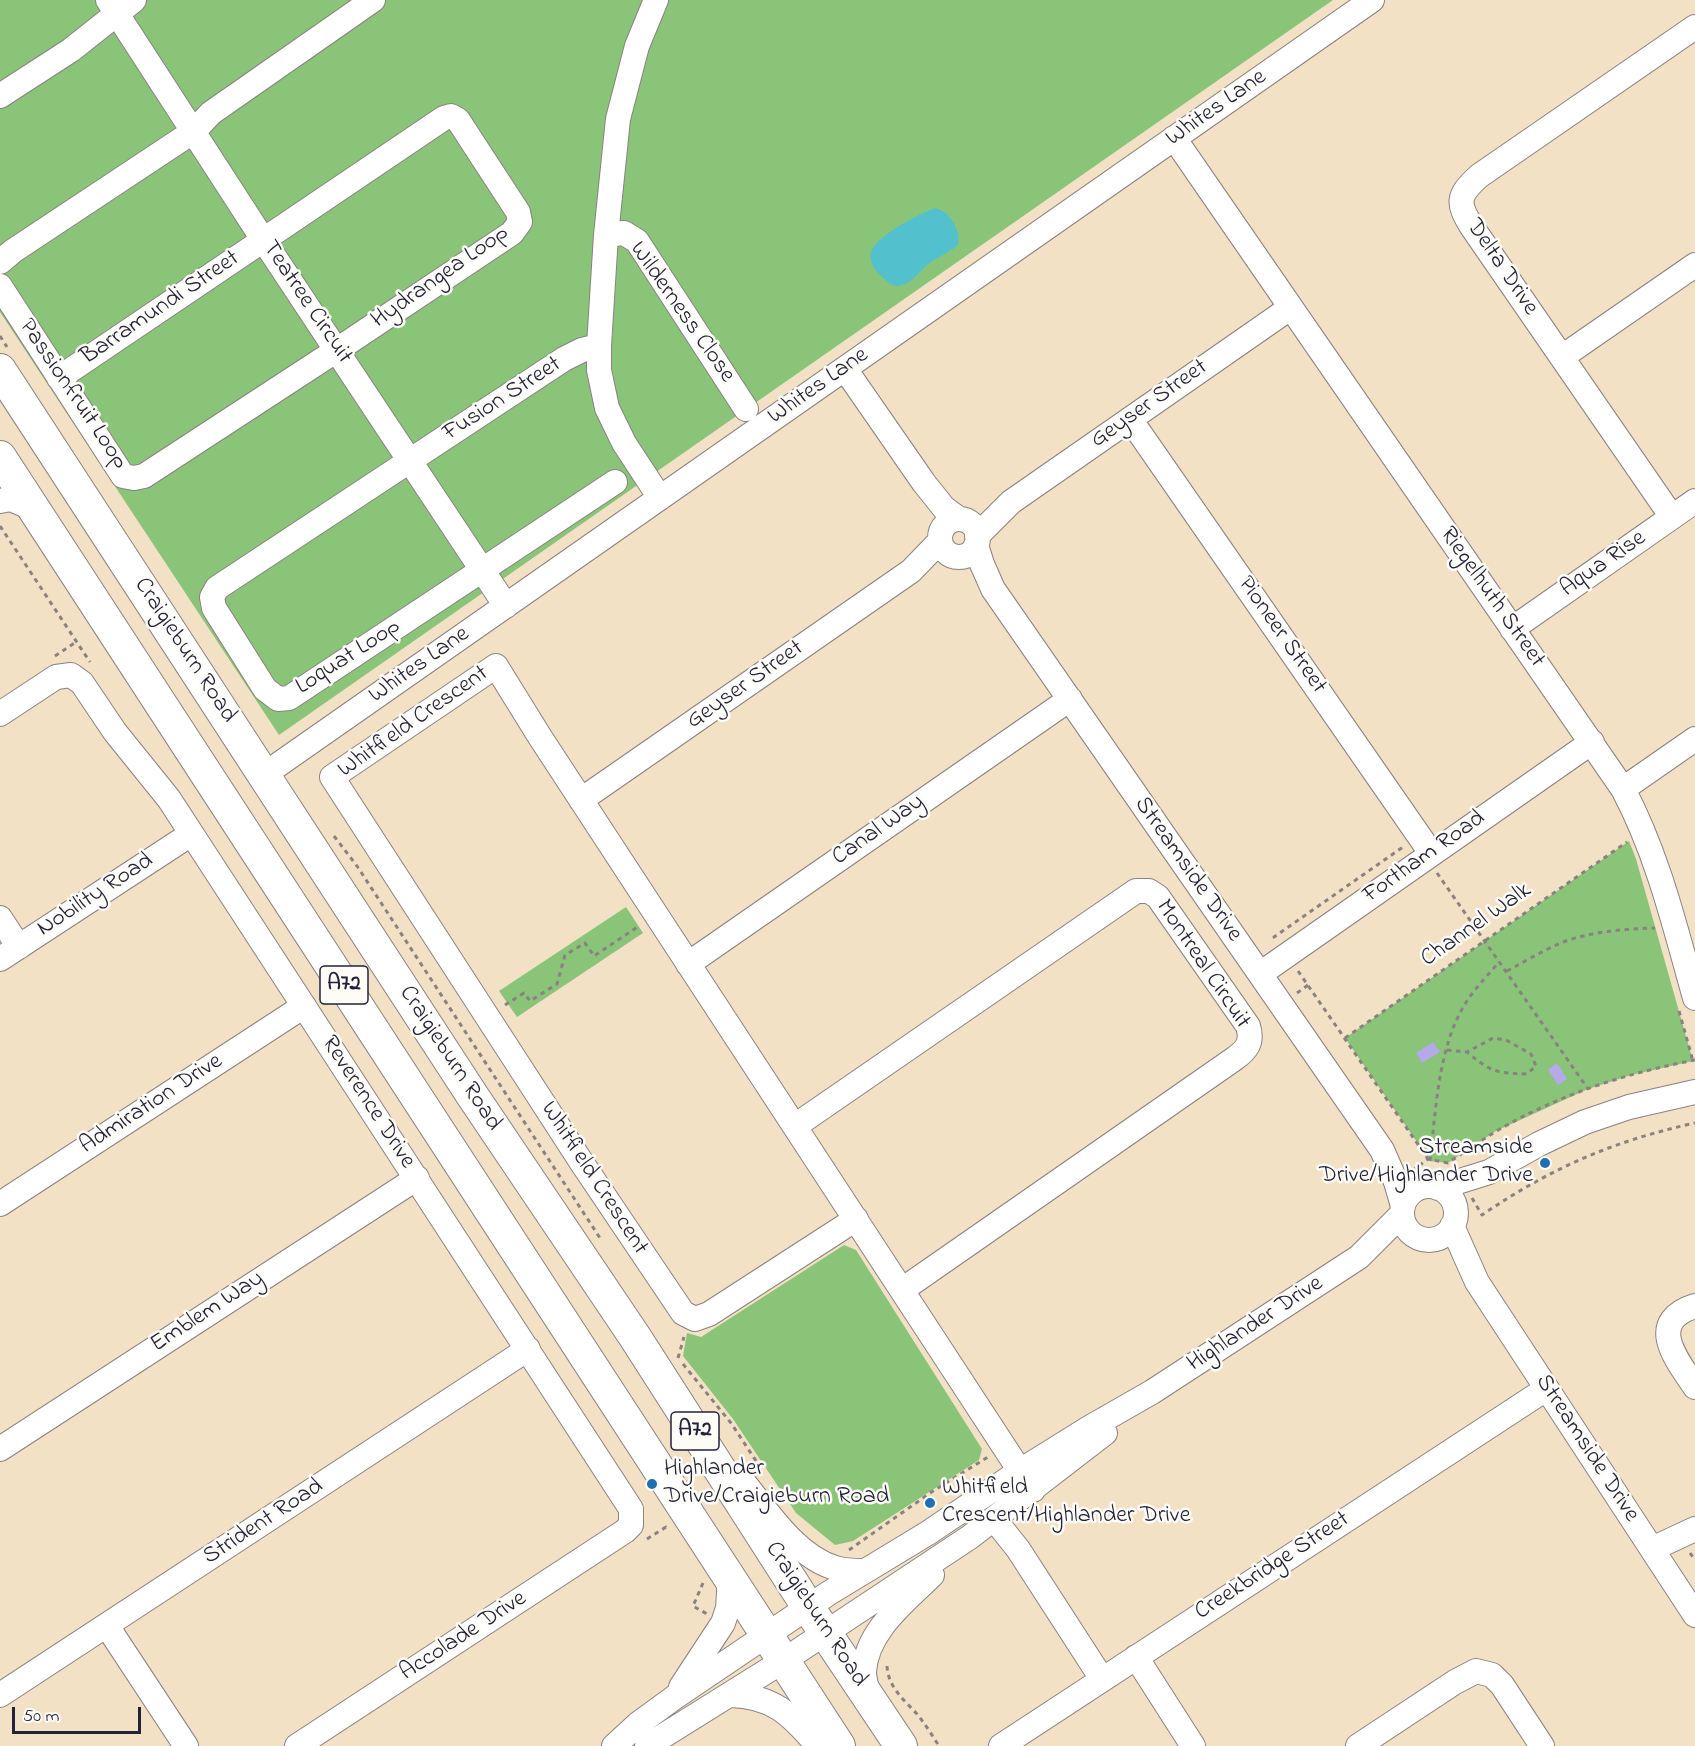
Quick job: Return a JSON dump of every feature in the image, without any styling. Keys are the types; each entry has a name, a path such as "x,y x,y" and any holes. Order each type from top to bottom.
{"main road":[{"name":"Craigieburn Road","path":"0,370 265,774 465,1085 901,1746"},
{"name":"Craigieburn Road","path":"0,465 34,509 838,1746"}],"street":[{"path":"0,262 13,251 194,131 211,113 373,0"},
{"path":"656,0 637,46 618,119 606,235 599,370 606,408 624,443 660,498"},
{"name":"Whites Lane","path":"265,774 1372,0"},
{"path":"0,96 71,50 119,5"},
{"name":"Teatree Circuit","path":"119,5 194,131 264,241 506,606"},
{"name":"Delta Drive","path":"1672,517 1461,208 1462,195 1479,176 1695,27"},
{"name":"Hydrangea Loop","path":"264,241 444,118 451,117 458,120 518,212 520,222 512,232 337,350"},
{"name":"Riegelhuth Street","path":"1174,138 1623,789 1640,821 1652,852 1686,1002"},
{"name":"Wilderness Close","path":"606,235 624,233 636,241 746,408"},
{"name":"Barramundi Street","path":"59,378 264,241"},
{"path":"1562,357 1695,265"},
{"name":"Passionfruit Loop","path":"0,286 123,476 134,478 144,476 337,350"},
{"name":"Geyser Street","path":"581,800 1290,308"},
{"name":"Fusion Street","path":"410,460 564,359 582,350 599,346"},
{"path":"845,369 924,483 936,513 959,538"},
{"name":"Pioneer Street","path":"1130,419 1424,859"},
{"name":"Loquat Loop","path":"410,460 217,588 212,597 214,608 265,689 278,699 289,698 615,482"},
{"path":"0,501 11,499 34,509"},
{"name":"Aqua Rise","path":"1512,629 1695,501"},
{"name":"Streamside Drive","path":"959,538 1382,1150 1396,1182 1402,1210"},
{"name":"Whitfield Crescent","path":"856,1219 710,1314 695,1319 683,1313 582,1163 332,777 496,666 581,800 1005,1446 1027,1481"},
{"name":"Reverence Drive","path":"0,714 56,678 71,675 82,683 115,732 158,783 628,1503 632,1513 628,1528"},
{"name":"Canal Way","path":"688,964 1070,699"},
{"path":"1623,789 1695,740"},
{"name":"Fortham Road","path":"1260,974 1592,742"},
{"name":"Nobility Road","path":"10,953 191,834"},
{"name":"Montreal Circuit","path":"795,1126 1136,891 1149,891 1158,897 1248,1026 1250,1040 1248,1048 1234,1059 902,1290"},
{"path":"0,918 10,953"},
{"name":"Admiration Drive","path":"0,1204 304,1006"},
{"name":"Highlander Drive","path":"614,1746 638,1724 675,1697 863,1571 1098,1440 1152,1392 1359,1257 1439,1227 1489,1172 1585,1122 1629,1107 1695,1092"},
{"name":"Streamside Drive","path":"1382,1150 1422,1183"},
{"name":"Highlander Drive","path":"1422,1183 1489,1172"},
{"name":"Emblem Way","path":"0,1449 417,1178"},
{"path":"1422,1183 1446,1193 1452,1200 1439,1227 1408,1230 1402,1210 1413,1191 1422,1183"},
{"name":"Highlander Drive","path":"1359,1257 1402,1210"},
{"name":"Streamside Drive","path":"1439,1227 1695,1615"},
{"path":"1695,1306 1681,1311 1676,1316 1668,1332 1668,1340 1672,1351 1695,1388"},
{"name":"Strident Road","path":"0,1695 528,1349"},
{"name":"Creekbridge Street","path":"1000,1746 1546,1389"},
{"path":"674,1399 785,1533 802,1550 833,1568 863,1571"},
{"name":"Highlander Drive","path":"647,1746 783,1661 970,1537 994,1519 1027,1481"},
{"path":"994,1519 1018,1549 1102,1679"},
{"name":"Accolade Drive","path":"297,1746 628,1528"},
{"path":"1652,1549 1695,1529"},
{"path":"868,1695 864,1673 873,1639 893,1614 970,1537"},
{"path":"675,1697 723,1623 728,1608 730,1577"},
{"path":"107,1626 186,1746"},
{"path":"1136,1657 1193,1746"},
{"path":"1358,1746 1455,1682 1476,1671 1492,1675 1502,1685 1542,1746"},
{"path":"730,1695 758,1697 772,1703 807,1733 818,1746"}],"path":[{"name":"Channel Walk","path":"1345,1038 1629,841 1633,850"},
{"path":"1588,1089 1435,869 1425,876 1424,859 1404,846 1274,937 1429,1160 1448,1163 1496,1131 1538,1109 1631,1075 1694,1061 1686,1002"},
{"path":"357,866 601,1240"},
{"path":"1506,972 1568,941 1594,934 1655,928 1653,918"},
{"path":"510,1014 505,1005 524,993 530,1001 557,984 566,955 585,943 594,956 641,925"},
{"path":"1422,1183 1429,1160 1449,1038 1468,999 1499,962"},
{"path":"1447,1050 1467,1052 1493,1038 1506,1040 1531,1054 1536,1066 1527,1074 1496,1072 1486,1068 1467,1052"},
{"path":"1482,1215 1533,1182 1573,1161 1630,1140 1695,1123"},
{"path":"672,1349 731,1423 762,1470"},
{"path":"844,1552 933,1491 1005,1446"},
{"path":"628,1528 636,1546 666,1527 672,1536"},
{"path":"1690,1553 1695,1560"},
{"path":"697,1575 703,1584 693,1606 723,1623"},
{"path":"873,1639 889,1650 888,1676 892,1686 939,1746"}],"green space":[{"path":"0,0 1333,0 279,735 0,312"},
{"path":"1629,841 1693,1061 1631,1075 1588,1089 1496,1131 1448,1163 1430,1161 1345,1038"},
{"path":"626,907 643,933 517,1017 499,991"},
{"path":"844,1245 856,1250 982,1449 979,1460 853,1541 835,1545 796,1513 733,1419 683,1356 687,1333 701,1337"}],"water":[{"path":"935,208 950,217 958,233 958,245 927,265 912,280 903,285 892,285 875,269 871,260 871,252 889,232"}],"building":[{"path":"1433,1042 1440,1052 1422,1063 1416,1053"},
{"path":"1557,1063 1567,1079 1558,1085 1548,1070"}],"place":[{"name":"Streamside Drive/Highlander Drive","path":"1545,1163"},
{"name":"Highlander Drive/Craigieburn Road","path":"652,1484"},
{"name":"Whitfield Crescent/Highlander Drive","path":"930,1503"}]}
